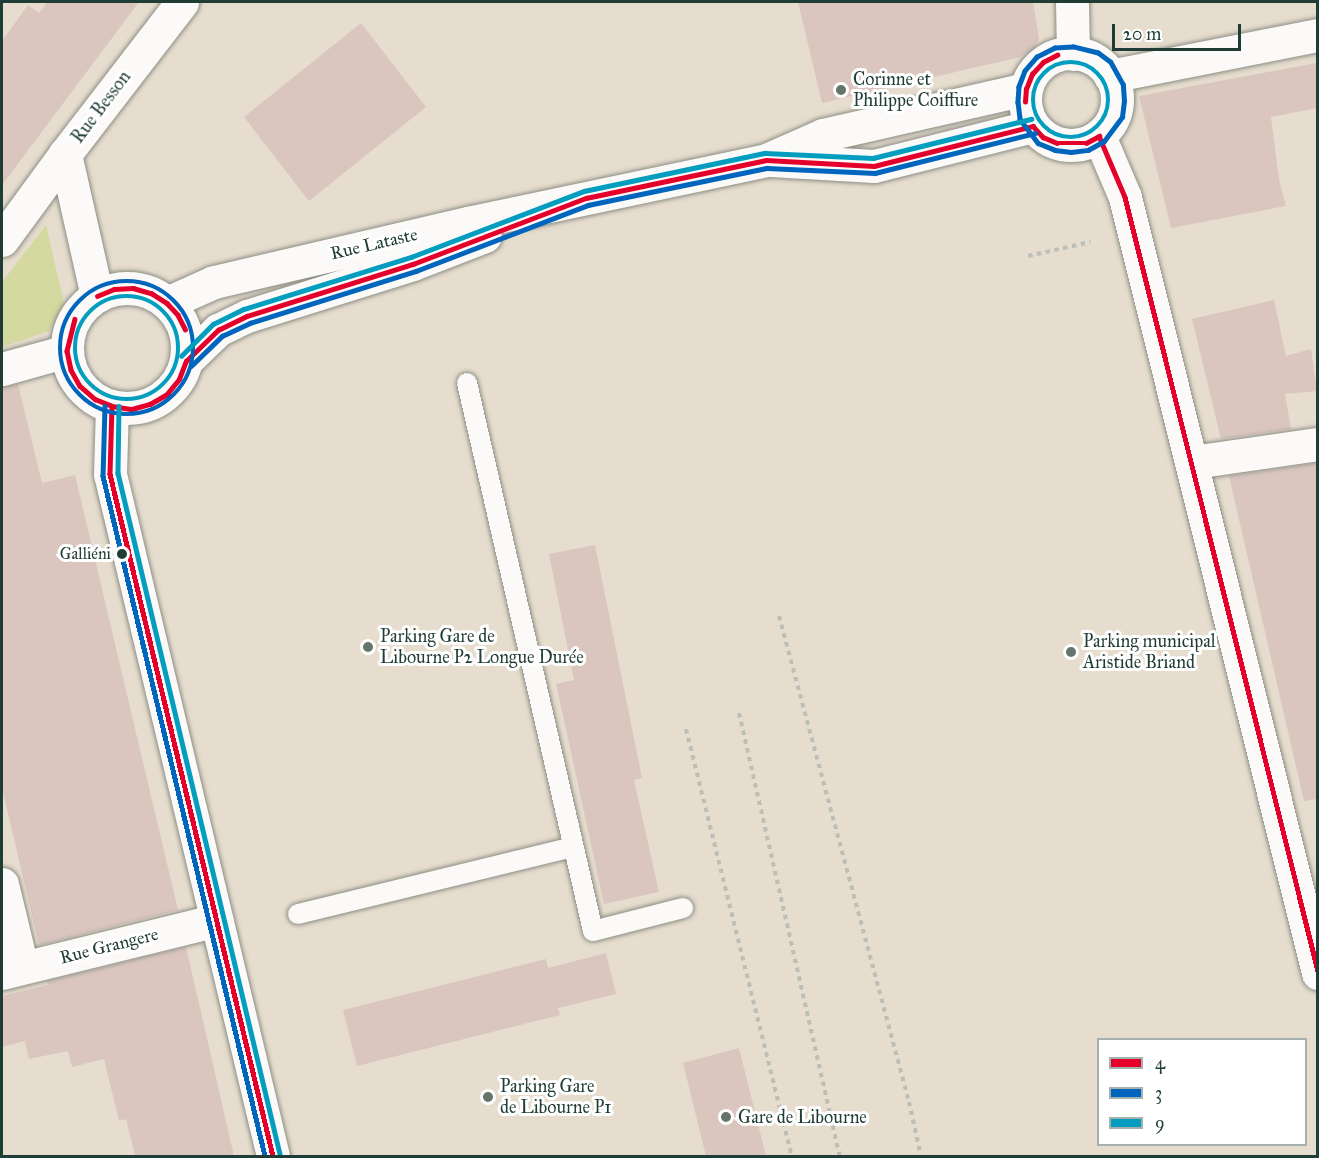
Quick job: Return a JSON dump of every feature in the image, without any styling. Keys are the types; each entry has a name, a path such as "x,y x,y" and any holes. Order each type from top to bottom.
{"main road":[{"name":"Rue Besson","path":"97,296 65,154 182,2"},
{"path":"1072,2 1073,54"},
{"path":"1110,76 1317,35"},
{"path":"1073,54 1095,60 1110,76 1116,88 1116,108 1108,126 1099,136 1086,143 1064,144 1043,137 1033,126 1026,108 1026,89 1032,74 1043,62 1057,55 1073,54"},
{"name":"Rue Lataste","path":"167,303 214,282 766,160 822,135 1026,89"},
{"name":"Rue Lataste","path":"766,160 874,166 1033,126"},
{"path":"1099,136 1125,197 1193,462 1317,973"},
{"path":"2,240 65,154"},
{"name":"Rue Lataste","path":"186,362 218,330 247,316 413,264 586,198"},
{"path":"133,288 152,293 167,303 178,315 185,329 186,362 179,380 167,394 150,404 132,409 112,406 95,399 80,386 71,370 67,351 69,335 75,320 97,296 114,289 133,288"},
{"path":"2,369 67,351"},
{"path":"112,406 110,474 273,1156"},
{"path":"1193,462 1317,444"},
{"path":"2,884 12,970"},
{"name":"Rue Grangere","path":"12,970 217,920"}],"lane":[{"path":"467,383 593,931 683,908"},
{"path":"297,914 573,847"}],"path":[{"path":"1028,256 1090,242"},
{"path":"779,616 906,1090 921,1156"},
{"path":"739,713 840,1156"},
{"path":"686,729 792,1156"}],"green space":[{"path":"46,225 65,308 49,331 2,347 2,282"}],"building":[{"path":"47,2 139,2 2,185 2,41 28,5 39,13"},
{"path":"798,2 1033,2 1039,38 1034,50 1020,57 822,103"},
{"path":"361,23 426,107 309,201 244,117"},
{"path":"1317,63 1317,108 1271,117 1279,180 1286,206 1171,228 1139,96"},
{"path":"1274,300 1286,356 1311,349 1317,391 1285,394 1291,429 1221,439 1192,319"},
{"path":"18,384 42,483 75,475 178,910 39,945 2,788 2,387"},
{"path":"1317,463 1317,799 1304,801 1229,476"},
{"path":"595,545 642,778 634,780 659,892 604,904 556,684 574,680 549,554"},
{"path":"186,947 234,1156 135,1156 126,1119 119,1121 104,1059 72,1067 68,1051 29,1059 25,1041 2,1047 2,996 48,985 47,981"},
{"path":"606,953 616,994 558,1008 560,1015 357,1066 343,1010 546,959 548,968"},
{"name":"Gare de Libourne","path":"739,1048 766,1156 706,1156 683,1063"}],"transit line":[{"name":"3","path":"1073,47 1055,48 1037,57 1025,71 1019,87 1018,102 1020,119 1038,143 1055,150 1071,152 1088,150 1104,141 1122,117 1124,101 1123,85 1110,62 1098,53 1074,47"},
{"name":"4","path":"1025,102 1026,89 1032,74 1043,62 1057,55"},
{"name":"9","path":"1071,62 1085,65 1098,73 1106,86 1109,100 1106,114 1098,127 1085,135 1071,138 1057,135 1044,127 1036,114 1033,100 1036,86 1044,73 1057,65 1071,62"},
{"name":"9","path":"181,356 213,324 244,309 411,257 584,191 765,153 873,158 1031,119"},
{"name":"4","path":"1033,126 1043,137 1057,143 1086,143 1099,136"},
{"name":"4","path":"186,361 218,330 247,316 413,264 586,198 766,160 874,166 1033,126"},
{"name":"3","path":"191,366 222,336 250,323 416,271 588,205 767,168 875,173 1035,133"},
{"name":"4","path":"1099,136 1125,197 1318,971"},
{"name":"3","path":"127,281 153,286 175,300 189,322 194,348 189,374 175,396 153,410 127,415 101,410 79,396 65,374 60,348 65,322 79,300 101,286 127,281"},
{"name":"4","path":"97,296 114,289 133,288 151,293 167,303 178,315 185,329"},
{"name":"9","path":"127,296 147,300 164,311 175,328 179,348 175,368 164,385 147,396 127,400 107,396 90,385 79,368 75,348 79,328 90,311 107,300 127,296"},
{"name":"4","path":"75,319 67,351 71,370 80,386 95,399 112,406 132,409 150,404 167,394 179,379 186,361"},
{"name":"3","path":"105,406 103,476 265,1156"},
{"name":"4","path":"112,406 110,474 273,1156"},
{"name":"9","path":"119,406 118,473 280,1154"}],"place":[{"name":"Corinne et Philippe Coiffure","path":"841,90"},
{"name":"Galliéni","path":"122,554"},
{"name":"Parking Gare de Libourne P2 Longue Durée","path":"368,647"},
{"name":"Parking municipal Aristide Briand","path":"1071,652"},
{"name":"Parking Gare de Libourne P1","path":"488,1097"},
{"name":"Gare de Libourne","path":"726,1117"}]}
